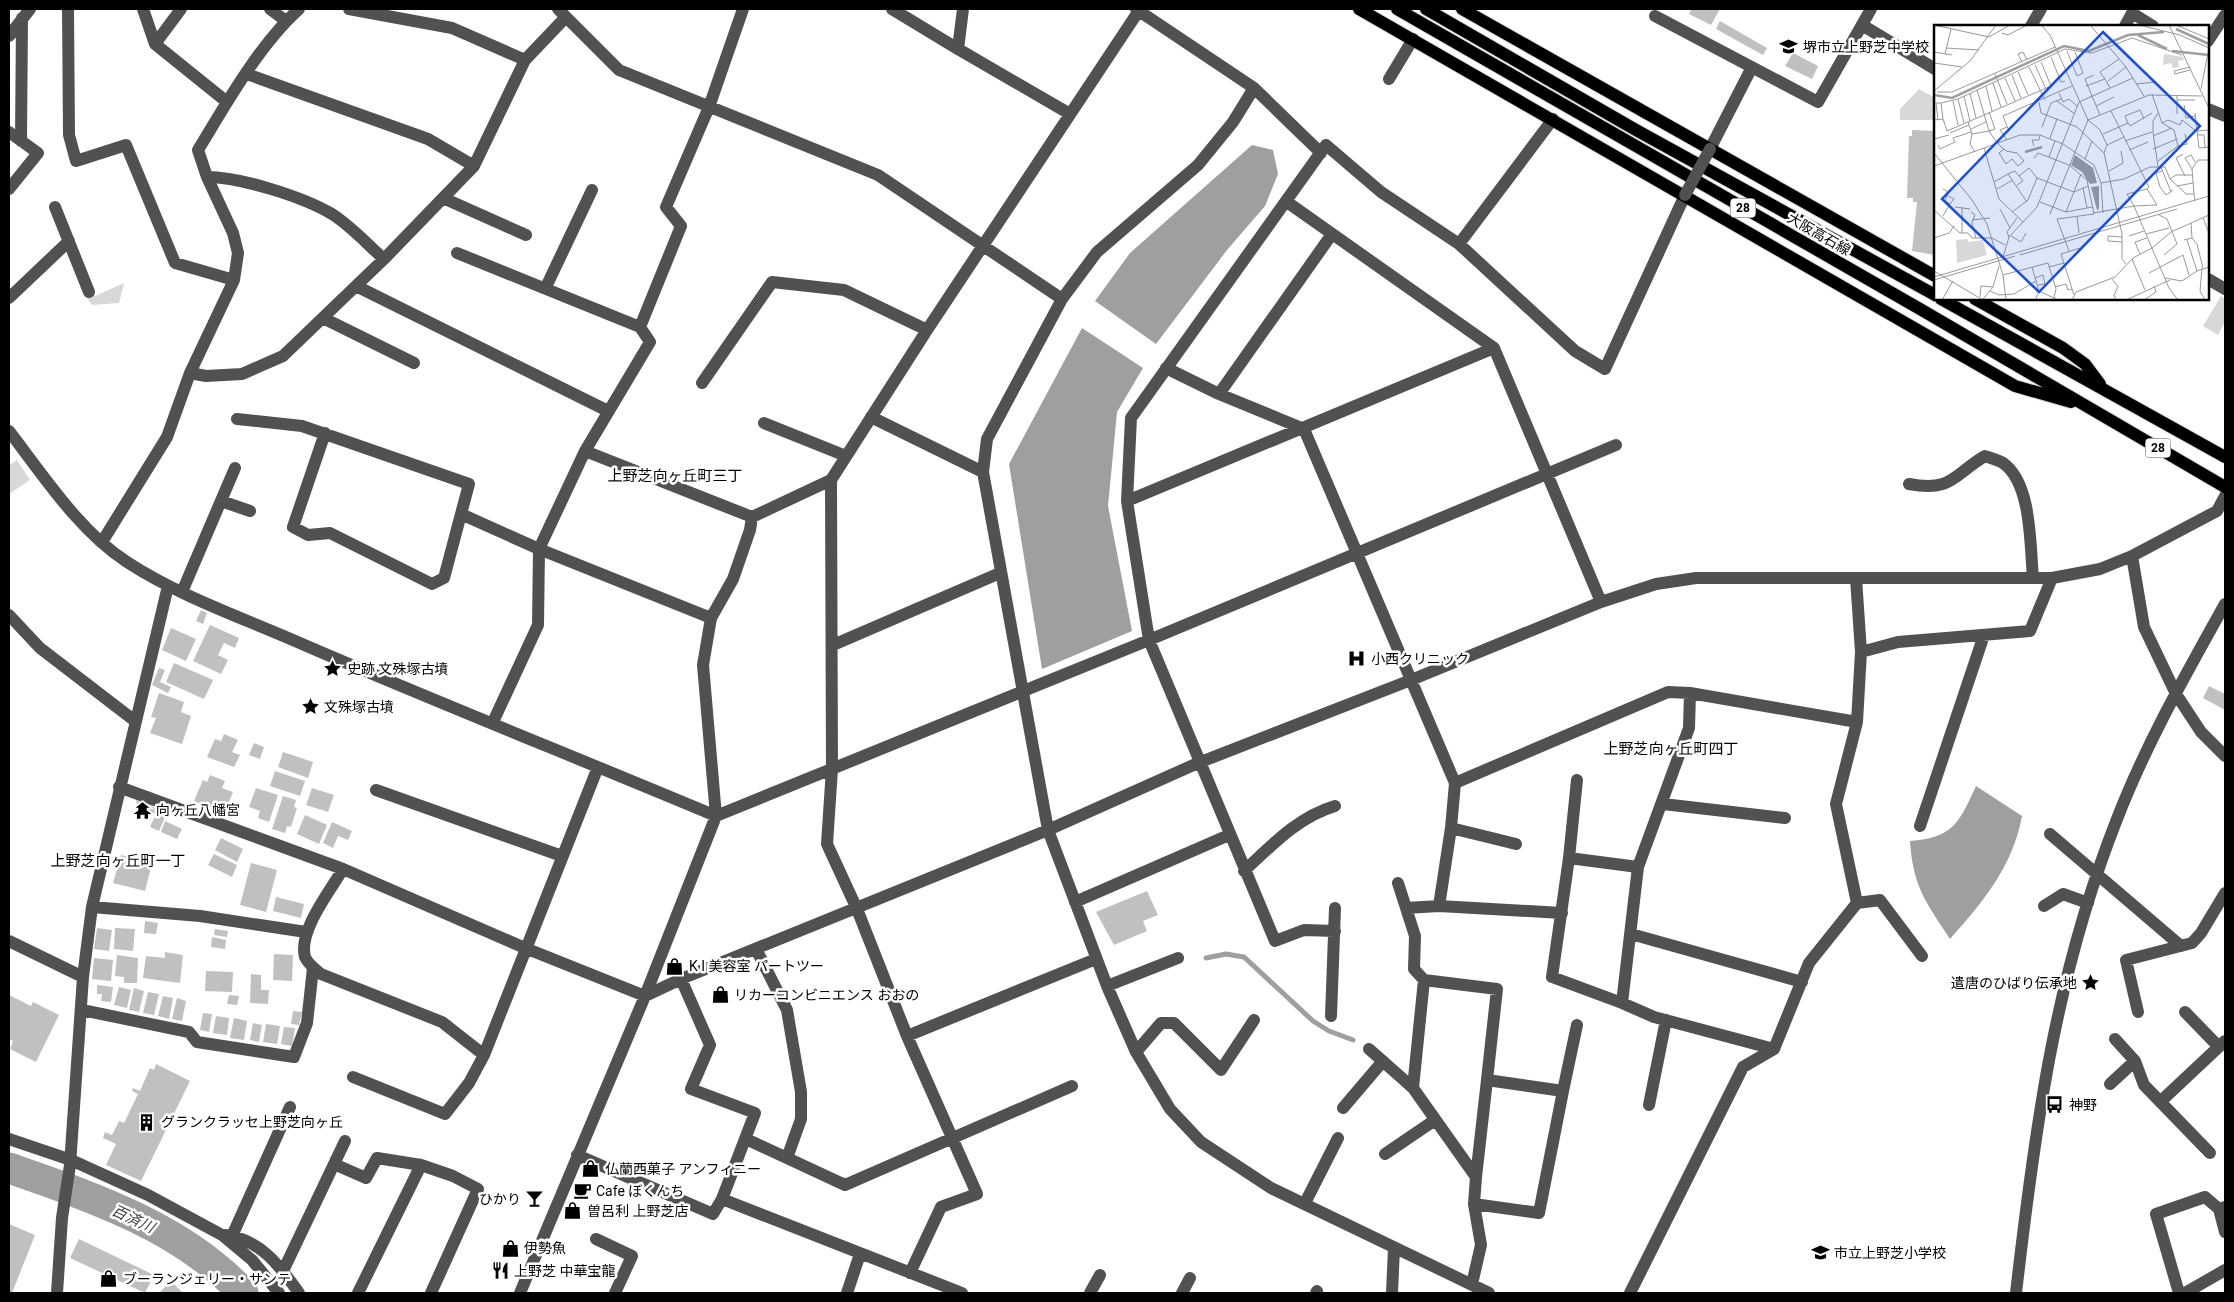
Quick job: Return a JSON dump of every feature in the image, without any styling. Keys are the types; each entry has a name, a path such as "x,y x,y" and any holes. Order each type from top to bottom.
{"main road":[{"path":"1359,9 2015,386 2090,408"},
{"name":"大阪高石線","path":"1397,9 2090,408 2225,488"},
{"name":"大阪高石線","path":"1426,9 1636,130 1934,294"},
{"path":"1462,9 1934,275"},
{"name":"28","path":"1943,300 2225,457"},
{"path":"1978,300 2063,348 2085,364 2103,388"}],"street":[{"path":"68,9 69,135 76,161 126,145 175,263 234,280"},
{"path":"143,9 155,44 227,102"},
{"path":"155,44 181,9"},
{"path":"270,9 286,21"},
{"path":"102,542 167,437 190,373 234,280 238,253 233,233 198,150 227,102 247,74 286,21 299,9"},
{"path":"349,9 452,28 525,60"},
{"path":"640,327 681,226 666,208 710,107 743,9"},
{"path":"892,9 1070,114"},
{"path":"958,49 963,9"},
{"path":"910,1273 941,1207 977,1194 907,1036 857,909 827,844 832,769 832,480 927,330 1138,9 1254,88 1324,149 1380,192 1459,244 1575,351 1605,370 1685,195 1752,67"},
{"path":"1654,16 1818,102 1871,9"},
{"path":"2032,25 2041,9"},
{"path":"9,36 26,13"},
{"path":"21,141 26,13"},
{"path":"190,373 206,376 242,374 283,356 384,259 474,166 525,60 562,13 619,70 878,175 1062,299"},
{"path":"2126,25 2132,13 2151,25"},
{"path":"2209,39 2225,15"},
{"path":"1862,25 1934,68"},
{"path":"1389,79 1413,39"},
{"path":"247,74 428,139 474,166"},
{"path":"1254,88 1233,122 1198,164 1097,252 1062,299 987,439 983,472 1022,693 1048,830 1107,986 1136,1052 1170,1109 1201,1142 1271,1188 1305,1203 1479,1290 1481,1244 1474,1204 1497,989 1424,980 1414,969 1415,936 1398,884"},
{"path":"2209,109 2225,116"},
{"path":"1459,244 1553,119"},
{"path":"9,132 38,154 9,189"},
{"path":"1324,149 1131,418 1127,501 1149,640 1198,763 1274,941 1304,930 1335,930"},
{"path":"208,177 229,177 314,204 334,215 384,259"},
{"path":"546,287 592,190"},
{"path":"443,198 526,235"},
{"path":"1287,202 1494,348 1601,602"},
{"path":"55,207 89,292"},
{"path":"1219,394 1332,234"},
{"path":"9,298 69,241"},
{"path":"457,253 546,287 640,327 650,342 585,451 539,548 538,625 493,722"},
{"path":"2209,281 2225,289"},
{"path":"702,383 772,282 844,290 927,330"},
{"path":"356,286 608,411"},
{"path":"323,318 414,363"},
{"path":"1127,501 1304,429 1494,348"},
{"path":"1166,368 1219,394 1304,429 1455,783 1451,828 1439,906"},
{"path":"871,417 983,472"},
{"path":"237,419 302,426 325,433 469,484 444,578 432,584 330,533 308,535 293,527 325,433"},
{"path":"764,423 846,456"},
{"path":"9,431 56,494 102,542 126,561 168,586 411,691 493,722 716,816 1022,693 1616,445"},
{"path":"585,451 752,517 832,480"},
{"path":"1909,484 1936,486 1959,476 1985,456 2003,464 2018,481 2026,502 2033,578"},
{"path":"182,592 235,468"},
{"path":"119,787 343,869 525,948 645,996 681,979 1048,830 1198,763 1411,680 1601,602 1656,584 1696,578 2052,578 2100,569 2132,556 2217,511 2225,496"},
{"path":"221,501 250,511"},
{"path":"461,514 710,618"},
{"path":"520,1293 645,996 716,816 703,665 710,618 733,579 750,530 752,517"},
{"path":"2132,556 2144,627 2176,694 2201,732 2225,756"},
{"path":"833,645 1000,573"},
{"path":"1856,578 1861,652 1857,722 1836,804 1857,903"},
{"path":"1861,652 1898,642 2030,631 2052,578"},
{"path":"58,1293 62,1218 70,1163 83,977 92,907 168,586"},
{"path":"2016,1293 2033,1146 2044,1078 2057,1013 2074,944 2117,819 2146,750 2225,604"},
{"path":"9,615 40,648 135,721"},
{"path":"1920,826 1984,635"},
{"path":"1455,783 1668,692 1690,693 1857,722"},
{"path":"1622,1003 1632,934 1638,867 1690,728 1690,693"},
{"path":"353,1077 445,1114 469,1083 484,1055 598,767"},
{"path":"1577,780 1569,858 1552,977 1666,1020 1774,1049"},
{"path":"376,790 562,856"},
{"path":"1663,804 1785,818"},
{"path":"1244,871 1286,832 1319,811 1335,806"},
{"path":"1451,828 1516,844"},
{"path":"2050,834 2181,946"},
{"path":"1075,902 1229,835"},
{"path":"1569,858 1638,867"},
{"path":"343,869 306,932 305,958 313,968 322,974 442,1022 484,1055"},
{"path":"2138,1012 2126,960 2192,943 2201,933 2225,893"},
{"path":"2044,906 2063,894 2088,903"},
{"path":"1630,1293 1743,1067 1774,1049 1809,963 1857,903 1880,900 1922,956"},
{"path":"1406,908 1439,906 1562,913"},
{"path":"92,907 200,916 306,932"},
{"path":"1332,1016 1335,908"},
{"path":"1632,934 1802,982"},
{"path":"9,941 83,977"},
{"path":"756,949 787,1010 801,1092 802,1119 787,1158"},
{"path":"1107,986 1178,958"},
{"path":"907,1036 1096,959"},
{"path":"82,1010 189,1032 197,1042 294,1057 308,1023 313,968"},
{"path":"577,1155 714,1214 722,1199 755,1113 691,1089 710,1045 681,979"},
{"path":"1413,1088 1424,980"},
{"path":"2160,1102 2222,1044 2185,1012"},
{"path":"1136,1052 1161,1023 1174,1022 1221,1070 1254,1020"},
{"path":"1649,1105 1666,1020"},
{"path":"1474,1204 1539,1213 1577,1026"},
{"path":"2115,1038 2135,1060 2144,1085 2210,1153"},
{"path":"1369,1049 1413,1088 1476,1177"},
{"path":"2110,1084 2135,1060"},
{"path":"1343,1108 1383,1061"},
{"path":"1487,1080 1563,1092"},
{"path":"746,1139 844,1185 1072,1086"},
{"path":"227,1236 290,1107"},
{"path":"1384,1154 1435,1120"},
{"path":"1305,1203 1338,1138"},
{"path":"9,1139 148,1195 227,1236 260,1247 283,1271 300,1293"},
{"path":"283,1271 345,1141"},
{"path":"334,1164 366,1178 377,1158 421,1165 453,1176 478,1189 431,1293"},
{"path":"358,1293 421,1165"},
{"path":"2179,1293 2156,1214 2205,1197 2222,1208 2225,1232"},
{"path":"722,1199 962,1293"},
{"path":"227,1236 252,1260 278,1293"},
{"path":"596,1239 632,1256 615,1293"},
{"path":"1392,1293 1394,1248"},
{"path":"847,1293 860,1254"},
{"path":"2185,1293 2225,1270"},
{"path":"1090,1293 1100,1275"},
{"path":"1182,1293 1190,1278"}],"shaded area":[{"path":"1919,89 1934,97 1934,120 1900,120 1900,109"},
{"path":"1252,145 1273,150 1278,174 1265,206 1227,250 1156,344 1095,301 1130,253"},
{"path":"124,283 119,303 92,305 84,294 93,291 95,296"},
{"path":"2221,296 2225,299 2225,322 2218,335 2203,326"},
{"path":"1082,328 1143,368 1117,412 1108,506 1132,631 1042,669 1009,464"},
{"path":"17,460 30,480 9,494 9,465"},
{"path":"1976,786 2022,816 2012,851 2004,867 1985,897 1950,939 1922,893 1914,871 1910,841 1936,836 1953,826 1965,810"}],"building":[{"path":"1692,9 1720,9 1711,25 1689,14"},
{"path":"1720,21 1767,48 1763,55 1716,29"},
{"path":"1793,53 1818,66 1812,79 1785,66"},
{"path":"1912,130 1934,131 1934,255 1912,251 1917,202 1913,202 1913,198 1907,198 1909,136 1912,136"},
{"path":"201,610 207,613 203,624 196,621"},
{"path":"210,625 239,638 235,648 224,643 218,655 228,660 221,674 193,661"},
{"path":"171,628 196,639 186,661 162,650"},
{"path":"174,663 213,680 204,699 166,682"},
{"path":"159,668 165,670 160,682 171,687 168,693 152,685"},
{"path":"2209,686 2225,694 2225,710 2203,698"},
{"path":"159,693 184,702 181,712 191,716 182,744 150,733 156,718 151,717"},
{"path":"224,734 238,740 232,752 240,755 234,767 207,757 215,739 221,741"},
{"path":"254,743 264,747 260,759 249,755"},
{"path":"283,752 313,762 308,778 278,767"},
{"path":"275,771 305,781 300,796 270,786"},
{"path":"210,775 225,781 222,788 233,792 224,814 194,801 203,780 207,782"},
{"path":"256,788 278,795 269,822 258,818 260,811 249,807"},
{"path":"312,788 334,795 328,812 306,805"},
{"path":"283,796 296,800 294,807 297,808 291,827 287,826 285,833 272,829"},
{"path":"136,800 167,813 159,831 150,827 156,814 153,816 145,812 146,810 137,806"},
{"path":"305,815 327,825 319,844 297,834"},
{"path":"165,821 182,829 177,839 161,832"},
{"path":"332,822 352,831 348,840 338,836 333,848 323,843"},
{"path":"221,838 243,849 237,862 215,850"},
{"path":"214,854 237,865 232,877 208,865"},
{"path":"121,855 152,863 145,891 113,883"},
{"path":"251,863 277,870 266,912 240,905"},
{"path":"1147,891 1158,915 1143,921 1147,931 1114,945 1096,912"},
{"path":"276,897 304,904 301,918 273,911"},
{"path":"145,921 158,923 156,934 144,933"},
{"path":"97,928 112,930 109,951 94,949"},
{"path":"115,928 135,929 133,951 114,949"},
{"path":"215,929 228,931 227,937 214,935"},
{"path":"212,937 226,940 225,949 211,947"},
{"path":"165,952 183,955 180,983 143,978 146,956 165,958"},
{"path":"274,954 293,955 292,981 273,980"},
{"path":"117,955 138,958 137,983 124,983 124,977 115,976"},
{"path":"94,958 113,960 111,981 92,979"},
{"path":"206,971 233,972 232,992 205,991"},
{"path":"251,974 261,975 261,990 269,990 268,1004 250,1003"},
{"path":"97,985 113,987 111,1002 101,1001 102,994 97,994"},
{"path":"119,987 131,990 127,1008 114,1005"},
{"path":"134,988 144,991 139,1012 129,1010"},
{"path":"148,992 159,994 154,1015 143,1013"},
{"path":"9,995 31,1006 33,1002 59,1015 36,1062 10,1049 13,1041 9,1039"},
{"path":"229,995 239,996 237,1005 227,1004"},
{"path":"163,996 173,998 169,1019 158,1016"},
{"path":"177,998 186,1001 182,1021 172,1019"},
{"path":"293,1011 302,1012 299,1025 291,1024"},
{"path":"203,1013 212,1014 209,1032 200,1030"},
{"path":"216,1016 229,1018 227,1035 213,1033"},
{"path":"234,1018 247,1021 244,1040 230,1038"},
{"path":"253,1023 262,1025 259,1042 250,1040"},
{"path":"266,1024 280,1026 277,1044 263,1042"},
{"path":"284,1027 295,1028 292,1046 281,1044"},
{"name":"グランクラッセ上野芝向ヶ丘","path":"156,1064 190,1081 141,1181 106,1165 116,1144 103,1138 105,1132 112,1135 119,1121 124,1123 138,1094 132,1091 133,1088 140,1091 150,1068 154,1070"},
{"path":"9,1224 35,1235 12,1293 9,1293"},
{"path":"79,1239 154,1275 145,1293 70,1258"},
{"path":"171,1281 183,1293 159,1293"}],"waterway":[{"path":"1206,958 1226,954 1244,957 1313,1021 1329,1031 1353,1040"},
{"name":"百済川","path":"9,1168 72,1190 164,1232 219,1270 243,1293"}],"place":[{"name":"堺市立上野芝中学校","path":"1789,47"},
{"name":"小西クリニック","path":"1357,659"},
{"name":"史跡 文殊塚古墳","path":"333,669"},
{"name":"文殊塚古墳","path":"310,707"},
{"name":"向ヶ丘八幡宮","path":"142,810"},
{"name":"K I 美容室 パートツー","path":"675,966"},
{"name":"遣唐のひばり伝承地","path":"2091,983"},
{"name":"リカーコンビニエンス おおの","path":"720,995"},
{"name":"神野","path":"2055,1105"},
{"name":"グランクラッセ上野芝向ヶ丘","path":"147,1122"},
{"name":"仏蘭西菓子 アンフィニー","path":"591,1169"},
{"name":"Cafe ぼくんち","path":"582,1191"},
{"name":"ひかり","path":"535,1199"},
{"name":"曽呂利 上野芝店","path":"573,1211"},
{"name":"伊勢魚","path":"510,1248"},
{"name":"市立上野芝小学校","path":"1820,1253"},
{"name":"上野芝 中華宝龍","path":"500,1271"},
{"name":"ブーランジェリー・サンテ","path":"109,1279"}],"district":[{"name":"上野芝向ヶ丘町三丁","path":"675,476"},
{"name":"上野芝向ヶ丘町四丁","path":"1671,749"},
{"name":"上野芝向ヶ丘町一丁","path":"118,861"}]}
